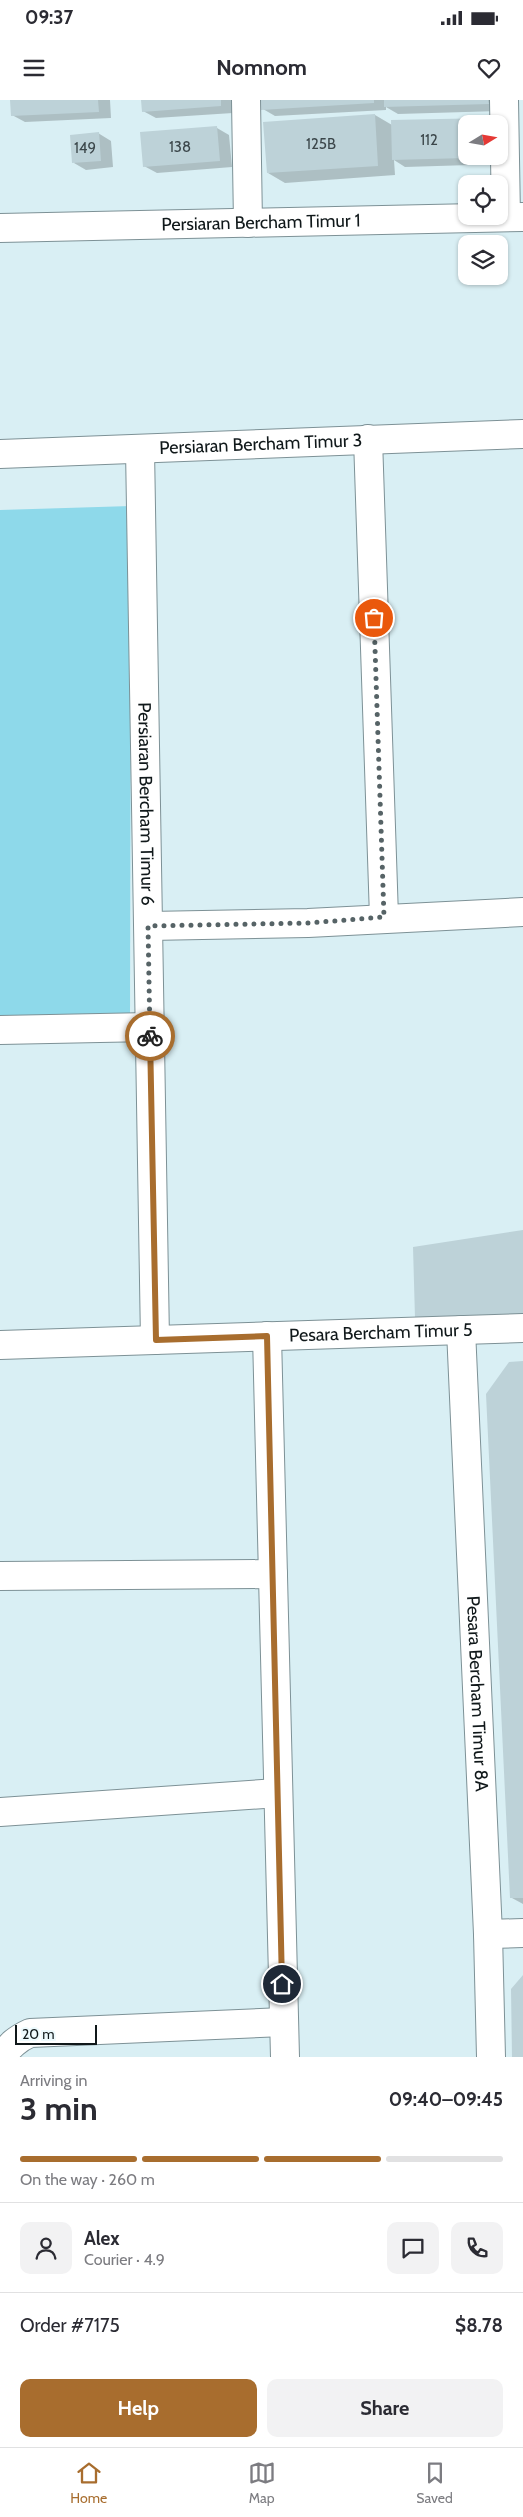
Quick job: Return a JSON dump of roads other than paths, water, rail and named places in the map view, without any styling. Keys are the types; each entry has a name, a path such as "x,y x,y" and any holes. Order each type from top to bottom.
{"street":[{"path":"246,100 248,223"},
{"path":"504,100 515,217"},
{"name":"Persiaran Bercham Timur 1","path":"0,228 515,217"},
{"name":"Persiaran Bercham Timur 3","path":"0,454 523,434"},
{"path":"368,439 384,917"},
{"name":"Persiaran Bercham Timur 6","path":"140,449 156,1340"},
{"path":"148,926 308,923 384,917 523,912"},
{"path":"0,1030 150,1027"},
{"name":"Pesara Bercham Timur 5","path":"0,1345 523,1328"},
{"name":"Pesara Bercham Timur 8A","path":"461,1330 488,1934 491,2057"},
{"path":"267,1336 285,2057"},
{"path":"0,1576 272,1574"},
{"path":"0,1812 278,1793"},
{"path":"488,1934 523,1933"},
{"path":"2,2057 8,2047 18,2038 30,2033 283,2022"}]}
